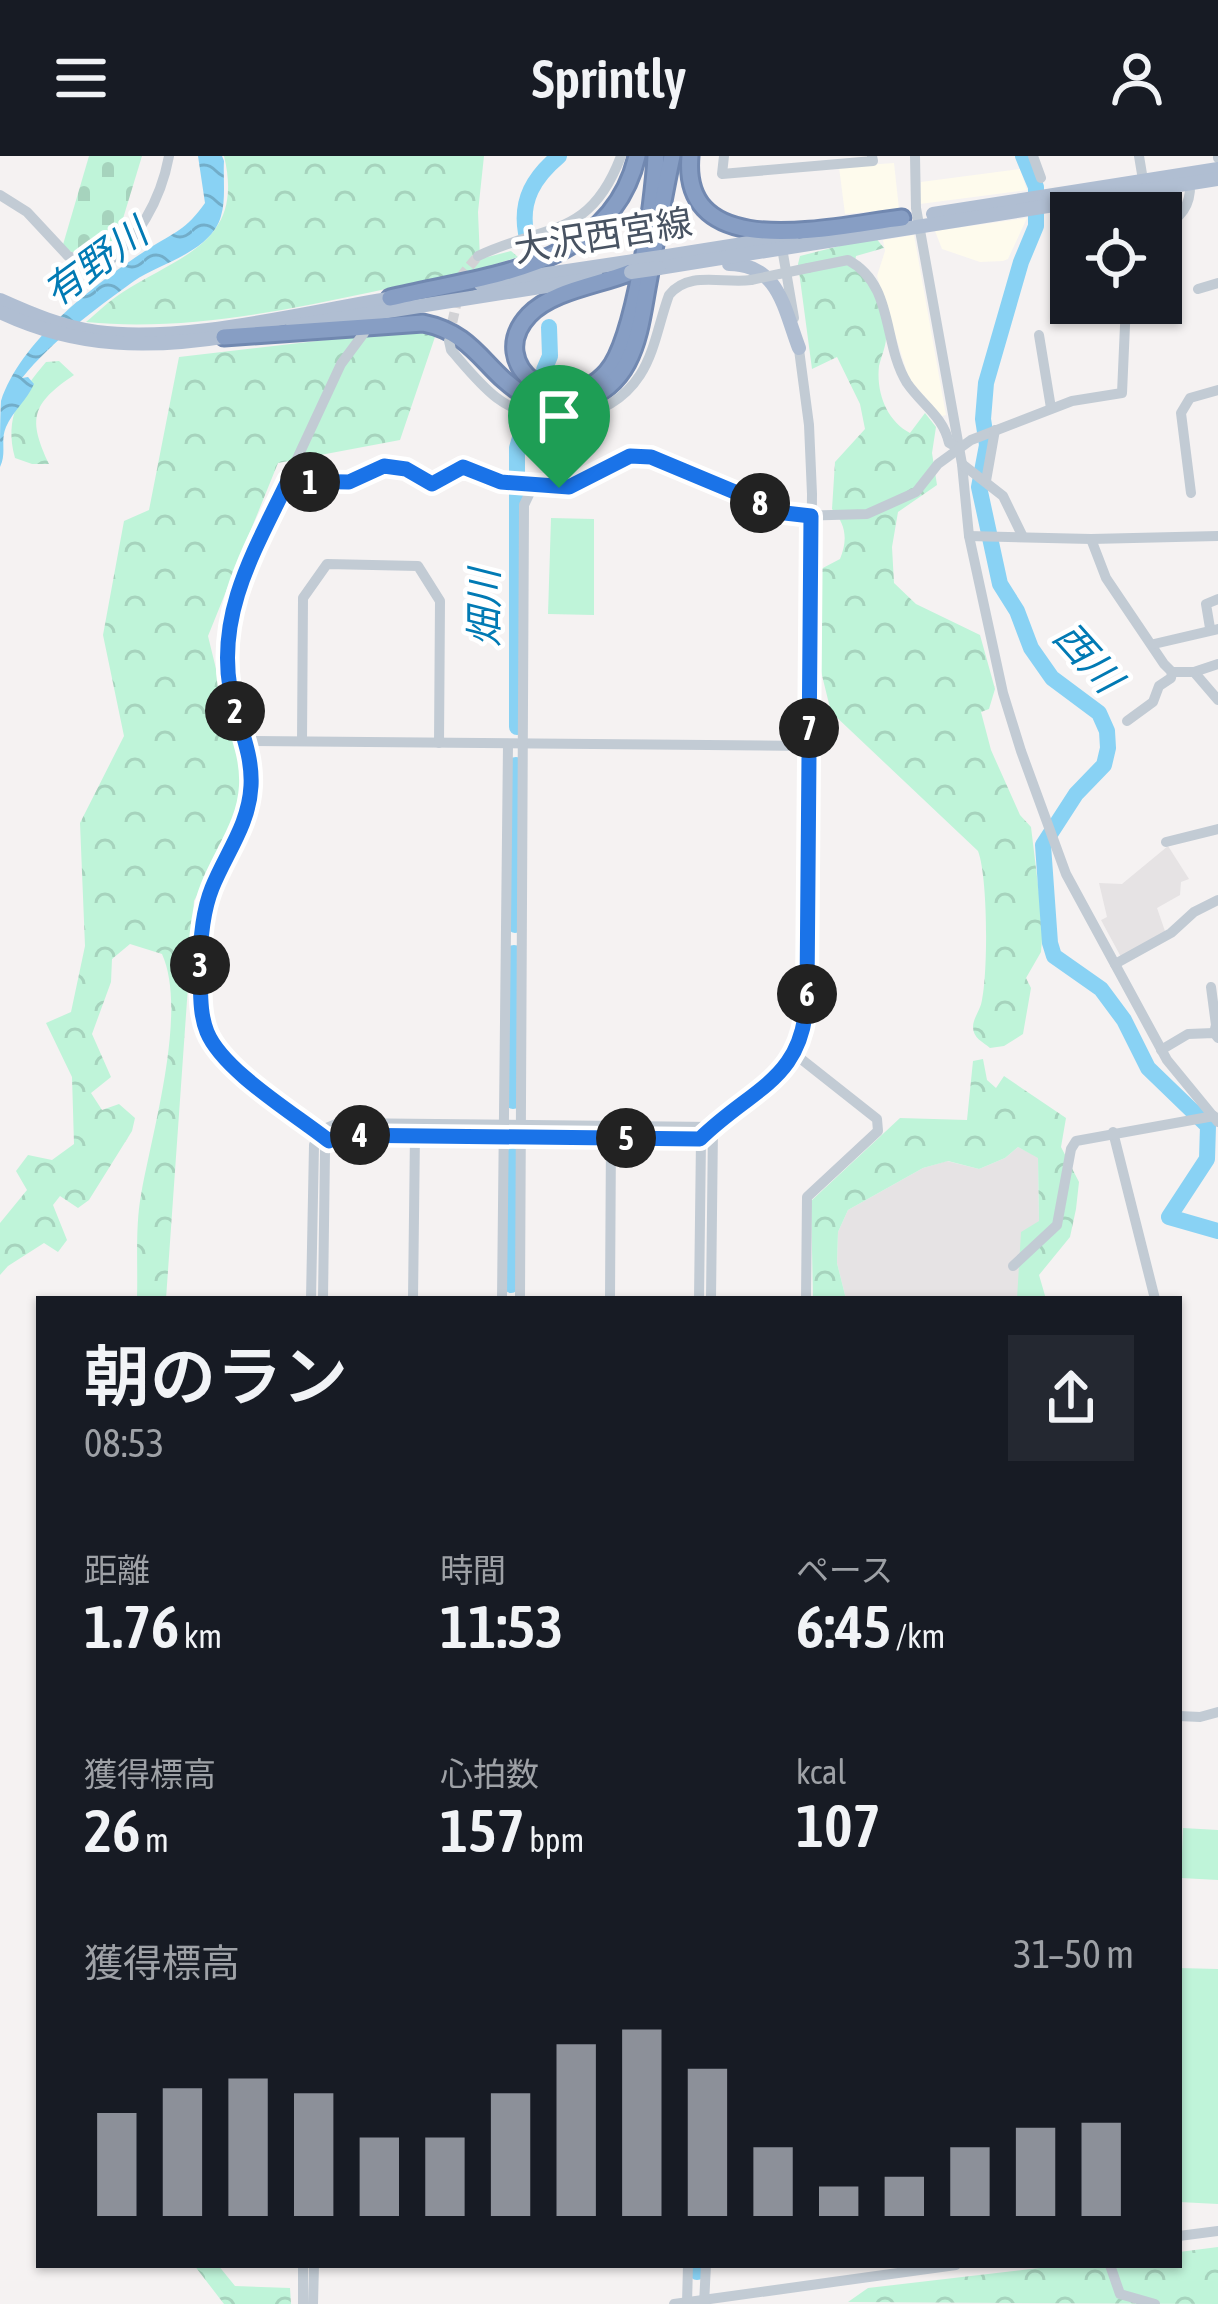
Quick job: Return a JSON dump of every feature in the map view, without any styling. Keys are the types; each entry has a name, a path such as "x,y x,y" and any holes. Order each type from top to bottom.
{"highway":[{"path":"390,298 538,262 583,240 620,203 637,156"},
{"path":"633,266 557,298 529,316 519,333 516,352 521,369 533,383 563,393 584,389 616,361 648,222 656,156"},
{"path":"224,337 423,323 458,335 530,398 563,404 594,397 613,382 632,352 672,156"},
{"path":"690,156 689,176 696,197 710,215 731,227 770,231 913,220"},
{"path":"364,333 394,322"}],"main road":[{"name":"大沢西宮線","path":"1035,203 1218,169"},
{"name":"大沢西宮線","path":"88,337 191,331 913,220 1218,179"},
{"path":"660,262 740,264 764,272 781,296 799,348"},
{"name":"大沢西宮線","path":"0,312 88,337 147,346 224,337 633,266"},
{"name":"大沢西宮線","path":"0,300 36,322"}],"street":[{"path":"0,195 27,212 59,249 101,267 130,243 160,192 169,156"},
{"path":"478,256 568,226 605,191 621,156"},
{"path":"724,156 722,174 873,161 872,156"},
{"path":"915,156 913,220 958,448 982,536 1003,693 1051,836 1115,964 1161,1050 1215,1114 1076,1141 1057,1226 1013,1266"},
{"path":"1033,156 1041,178"},
{"path":"1139,156 1143,180"},
{"path":"1182,214 1190,184"},
{"path":"699,1296 700,1139 796,1055 805,1033 809,425 781,243"},
{"path":"449,341 451,350 495,397 521,412 548,418 583,414 608,406 639,376 673,289 697,280 751,280 848,260 873,279 901,372 943,422 949,443 958,448"},
{"path":"1198,289 1218,283"},
{"path":"288,481 349,482 384,466 406,469 432,484 463,467 523,484 559,488 630,456 651,457 785,513 867,514 916,492 938,464 989,433 1051,408 1122,393 1125,324"},
{"path":"323,1296 324,1137 222,1055 208,1035 201,1012 201,939 206,906 249,804 251,770 228,676 228,626 242,577 346,354 364,333"},
{"path":"1039,334 1051,408"},
{"path":"1191,493 1180,413 1190,398 1218,390"},
{"path":"559,488 583,414"},
{"path":"982,477 989,433"},
{"path":"962,464 1003,496 1023,537"},
{"path":"520,1296 523,484"},
{"path":"982,536 1218,536"},
{"path":"1091,539 1106,578 1172,673 1159,686 1153,702 1127,721"},
{"path":"302,741 303,598 327,564 396,565 418,566 440,601 439,743"},
{"path":"1154,644 1214,628 1206,604 1218,599"},
{"path":"1173,619 1179,636"},
{"path":"1172,673 1218,664"},
{"path":"1194,672 1218,700"},
{"path":"245,740 808,746"},
{"path":"502,1296 508,745"},
{"path":"1166,842 1218,829"},
{"path":"1115,964 1172,933 1194,912 1218,900"},
{"path":"506,941 524,942"},
{"path":"1161,1050 1188,1034 1216,1035 1211,987"},
{"path":"796,1055 879,1125 807,1197 806,1296"},
{"path":"311,1296 313,1152 338,1123 504,1131 713,1127"},
{"path":"711,1296 713,1127"},
{"path":"413,1296 415,1130"},
{"path":"611,1132 700,1139"},
{"path":"610,1296 611,1132"},
{"path":"1113,1132 1154,1296"},
{"path":"1182,1716 1218,1712"},
{"path":"1182,2236 1218,2231"},
{"path":"302,2304 303,2268"},
{"path":"314,2268 314,2304"},
{"path":"687,2303 688,2268"},
{"path":"705,2302 706,2268"},
{"path":"674,2304 936,2268"},
{"path":"1111,2268 1120,2294 1155,2304"}],"shaded area":[{"path":"894,163 899,209 845,214 839,167"},
{"path":"1020,169 1027,190 920,204 921,182"},
{"path":"1027,218 1003,261 980,262 942,249 935,231"},
{"path":"914,235 946,415 942,416 909,379 877,276 885,251 883,240"},
{"path":"1168,846 1189,879 1181,882 1180,895 1157,908 1166,934 1121,957 1101,920 1107,917 1099,883 1122,884"},
{"path":"1018,1147 1038,1157 1039,1221 1018,1296 845,1296 837,1263 838,1232 848,1210 923,1168 947,1161 979,1169"}],"green space":[{"path":"89,156 142,156 118,235 102,264 62,248"},
{"path":"224,156 484,156 478,212 480,259 511,251 518,257 336,300 235,317 185,323 86,322 118,295 186,255 217,227 228,185"},
{"path":"875,237 884,248 856,256 854,267 872,289 883,318 881,396 889,414 910,433 925,413 936,427 932,453 937,485 898,512 892,547 894,583 916,604 980,635 995,689 989,709 981,712 991,750 1020,815 1031,827 1043,926 1041,952 1026,978 1031,988 1023,1034 1004,1046 990,1048 973,1031 982,1000 986,947 978,851 831,712 818,659 819,570 840,559 845,539 832,509 835,462 865,429 860,404 837,357 812,369 798,264 800,256"},
{"path":"395,332 436,334 400,440 278,463 208,636 247,796 194,901 166,1296 137,1296 141,1195 170,1039 169,978 162,954 130,944 112,959 111,982 92,1034 111,1077 91,1093 102,1110 119,1104 135,1118 132,1131 89,1200 78,1208 60,1196 53,1205 67,1240 58,1252 44,1243 0,1275 0,1223 27,1190 16,1171 28,1155 52,1160 74,1144 72,1077 46,1023 71,1012 85,946 80,823 124,736 103,635 124,521 149,510 179,357"},
{"path":"59,361 74,375 42,404 36,424 49,464 15,458 12,430 17,406 46,362"},
{"path":"551,518 594,519 594,615 548,614"},
{"path":"983,1059 987,1080 996,1088 1004,1076 1066,1118 1061,1147 1079,1182 1076,1209 1070,1237 1039,1275 1045,1296 1017,1296 1021,1232 1039,1221 1038,1158 1018,1147 979,1169 948,1161 923,1168 848,1210 838,1232 837,1263 845,1296 813,1296 811,1201 900,1118 967,1120 973,1061"},
{"path":"1183,1828 1218,1830 1218,1880 1182,1878"},
{"path":"1182,1968 1218,1969 1218,2204 1182,2202"},
{"path":"1218,2247 1218,2304 848,2302 868,2288 1040,2268 1182,2268 1182,2252"},
{"path":"196,2268 220,2268 235,2286 290,2288 291,2304 224,2304"}],"water":[{"path":"198,156 222,156 224,161 223,203 215,228 196,248 104,303 34,364 22,378 34,384 6,427 0,467 1,401 25,356 62,315 198,212 205,203"}],"waterway":[{"name":"畑川","path":"526,233 525,210 531,190 559,156"},
{"name":"西川","path":"1023,156 1036,187 1036,226 986,383 987,445 979,487 1000,584 1031,648 1052,678 1099,713 1108,748 1104,765 1076,794 1043,845 1050,943 1054,956 1101,989 1124,1020 1148,1068 1208,1126 1207,1159 1169,1217 1218,1231"},
{"name":"畑川","path":"544,370 550,356 549,327"},
{"name":"畑川","path":"517,727 517,448 526,417"},
{"name":"畑川","path":"515,925 516,765"},
{"name":"畑川","path":"513,1101 514,953"},
{"name":"畑川","path":"511,1285 513,1156"}],"tunnel":[{"path":"449,337 463,274 478,256"}],"route":[{"path":"630,456 651,457 785,513 811,516 805,1033 791,1062 700,1139 340,1135 329,1141 222,1055 208,1035 201,1012 206,906 239,835 251,788 249,755 226,660 236,594 288,481 349,482 384,466 406,469 432,484 463,467 501,482 559,488 630,456"}],"water label":[{"name":"有野川","path":"95,262"}]}
